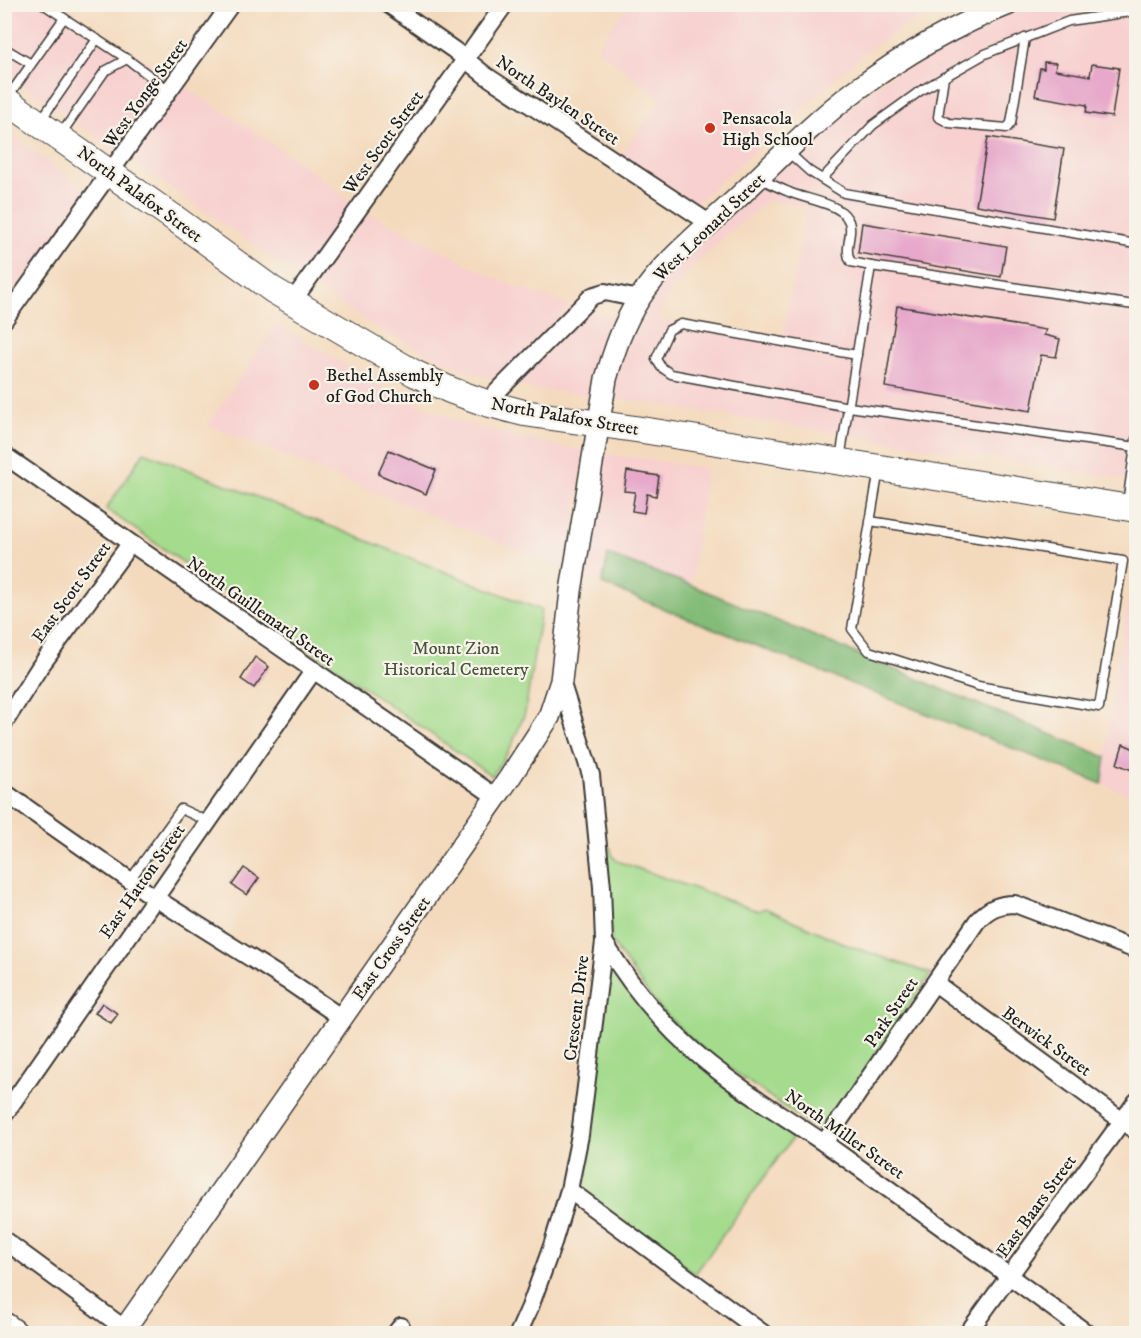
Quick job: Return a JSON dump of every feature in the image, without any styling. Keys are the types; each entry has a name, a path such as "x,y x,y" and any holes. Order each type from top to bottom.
{"highway":[{"path":"4,1328 12,1334"}],"main road":[{"name":"North Palafox Street","path":"5,99 273,290 414,373 450,390 524,413 1132,508"}],"street":[{"name":"West Yonge Street","path":"4,320 171,91 231,4"},
{"name":"North Baylen Street","path":"388,4 485,75 709,223"},
{"name":"West Scott Street","path":"292,302 505,4"},
{"name":"West Leonard Street","path":"581,530 606,379 614,352 627,319 664,266 853,93 901,58 950,30 1009,4"},
{"path":"486,403 592,296 605,292 639,299"},
{"name":"North Guillemard Street","path":"4,455 496,797"},
{"name":"East Cross Street","path":"126,1332 549,717 561,681 581,530"},
{"name":"East Scott Street","path":"4,723 39,668 130,544"},
{"name":"East Hatton Street","path":"4,1115 314,670"},
{"name":"Crescent Drive","path":"518,1334 552,1246 569,1190 580,1135 604,942 602,887 591,775 561,681"},
{"path":"4,792 155,898 290,982 342,1018"},
{"name":"Park Street","path":"824,1143 985,912 994,907 1016,904 1137,950"},
{"name":"North Miller Street","path":"604,942 645,1002 703,1059 1009,1275 1088,1334"},
{"name":"Berwick Street","path":"934,983 1137,1131"},
{"name":"East Baars Street","path":"967,1334 1137,1102"},
{"path":"569,1190 764,1334"},
{"path":"4,1240 126,1332"}],"lane":[{"path":"43,4 171,91"},
{"path":"822,179 873,125 920,91 985,54 1069,21 1137,11"},
{"path":"5,99 64,18"},
{"path":"944,77 938,117 949,123 1007,128 1011,123 1025,38"},
{"path":"49,129 97,39"},
{"path":"4,48 31,64"},
{"path":"49,129 105,71 126,59"},
{"path":"787,151 809,171 844,193 1137,244"},
{"path":"759,178 790,193 838,209 847,217 850,225 847,256 851,262 1135,307 1137,294"},
{"path":"839,463 871,266"},
{"path":"858,355 681,324 669,330 656,358 661,367 670,374 849,407 1136,444 1132,508"},
{"path":"870,521 1123,561 1099,707 978,686 869,651 852,629 870,521 879,469"},
{"path":"130,880 181,809 207,821"}],"shaded area":[{"path":"60,4 171,77 117,151 5,73 5,5"},
{"name":"Pensacola High School","path":"628,5 940,5 871,47 695,204 619,158 662,99 597,48"},
{"path":"1033,5 1136,5 1136,481 611,397 621,355 643,308 646,308 646,303 662,281 715,229 858,99 906,65 1011,12","holes":["767,201 807,207 783,335 657,320 666,296 695,263"]},
{"path":"184,86 280,149 353,203 300,277 131,160"},
{"path":"5,130 88,192 5,306"},
{"path":"367,212 505,283 570,306 498,380 469,372 380,330 314,286"},
{"path":"589,311 619,319 595,395 538,390 516,384"},
{"path":"277,324 386,390 462,423 586,451 566,569 208,425"},
{"path":"601,453 706,468 691,585 608,555 602,584 581,575"},
{"path":"1136,554 1136,798 1102,784 1116,673"}],"green space":[{"name":"Mount Zion Historical Cemetery","path":"144,452 541,610 525,713 511,747 492,776 106,509"},
{"path":"608,555 691,585 1106,757 1102,784 602,584"},
{"path":"606,846 611,849 617,861 758,911 765,908 847,945 931,974 822,1133 707,1053 651,998 611,941"},
{"path":"609,964 796,1133 695,1274 578,1188 587,1137"}],"building":[{"path":"1044,62 1056,63 1055,70 1090,76 1092,64 1119,68 1112,117 1086,113 1087,105 1035,96 1040,68 1044,69"},
{"path":"988,137 1064,149 1053,218 976,205"},
{"path":"862,223 1006,246 1001,277 858,253"},
{"path":"897,306 1046,330 1044,335 1060,339 1056,357 1041,355 1031,411 885,387"},
{"path":"389,450 436,470 426,494 378,474"},
{"path":"627,471 659,476 656,496 647,494 644,513 632,511 635,492 624,491"},
{"path":"255,657 269,667 254,688 241,679"},
{"path":"1123,744 1137,750 1137,772 1117,764"},
{"path":"244,868 259,878 247,895 232,885"},
{"path":"102,1003 118,1014 111,1023 95,1013"}],"place":[{"name":"Pensacola High School","path":"710,128"},
{"name":"Bethel Assembly of God Church","path":"314,385"}]}
